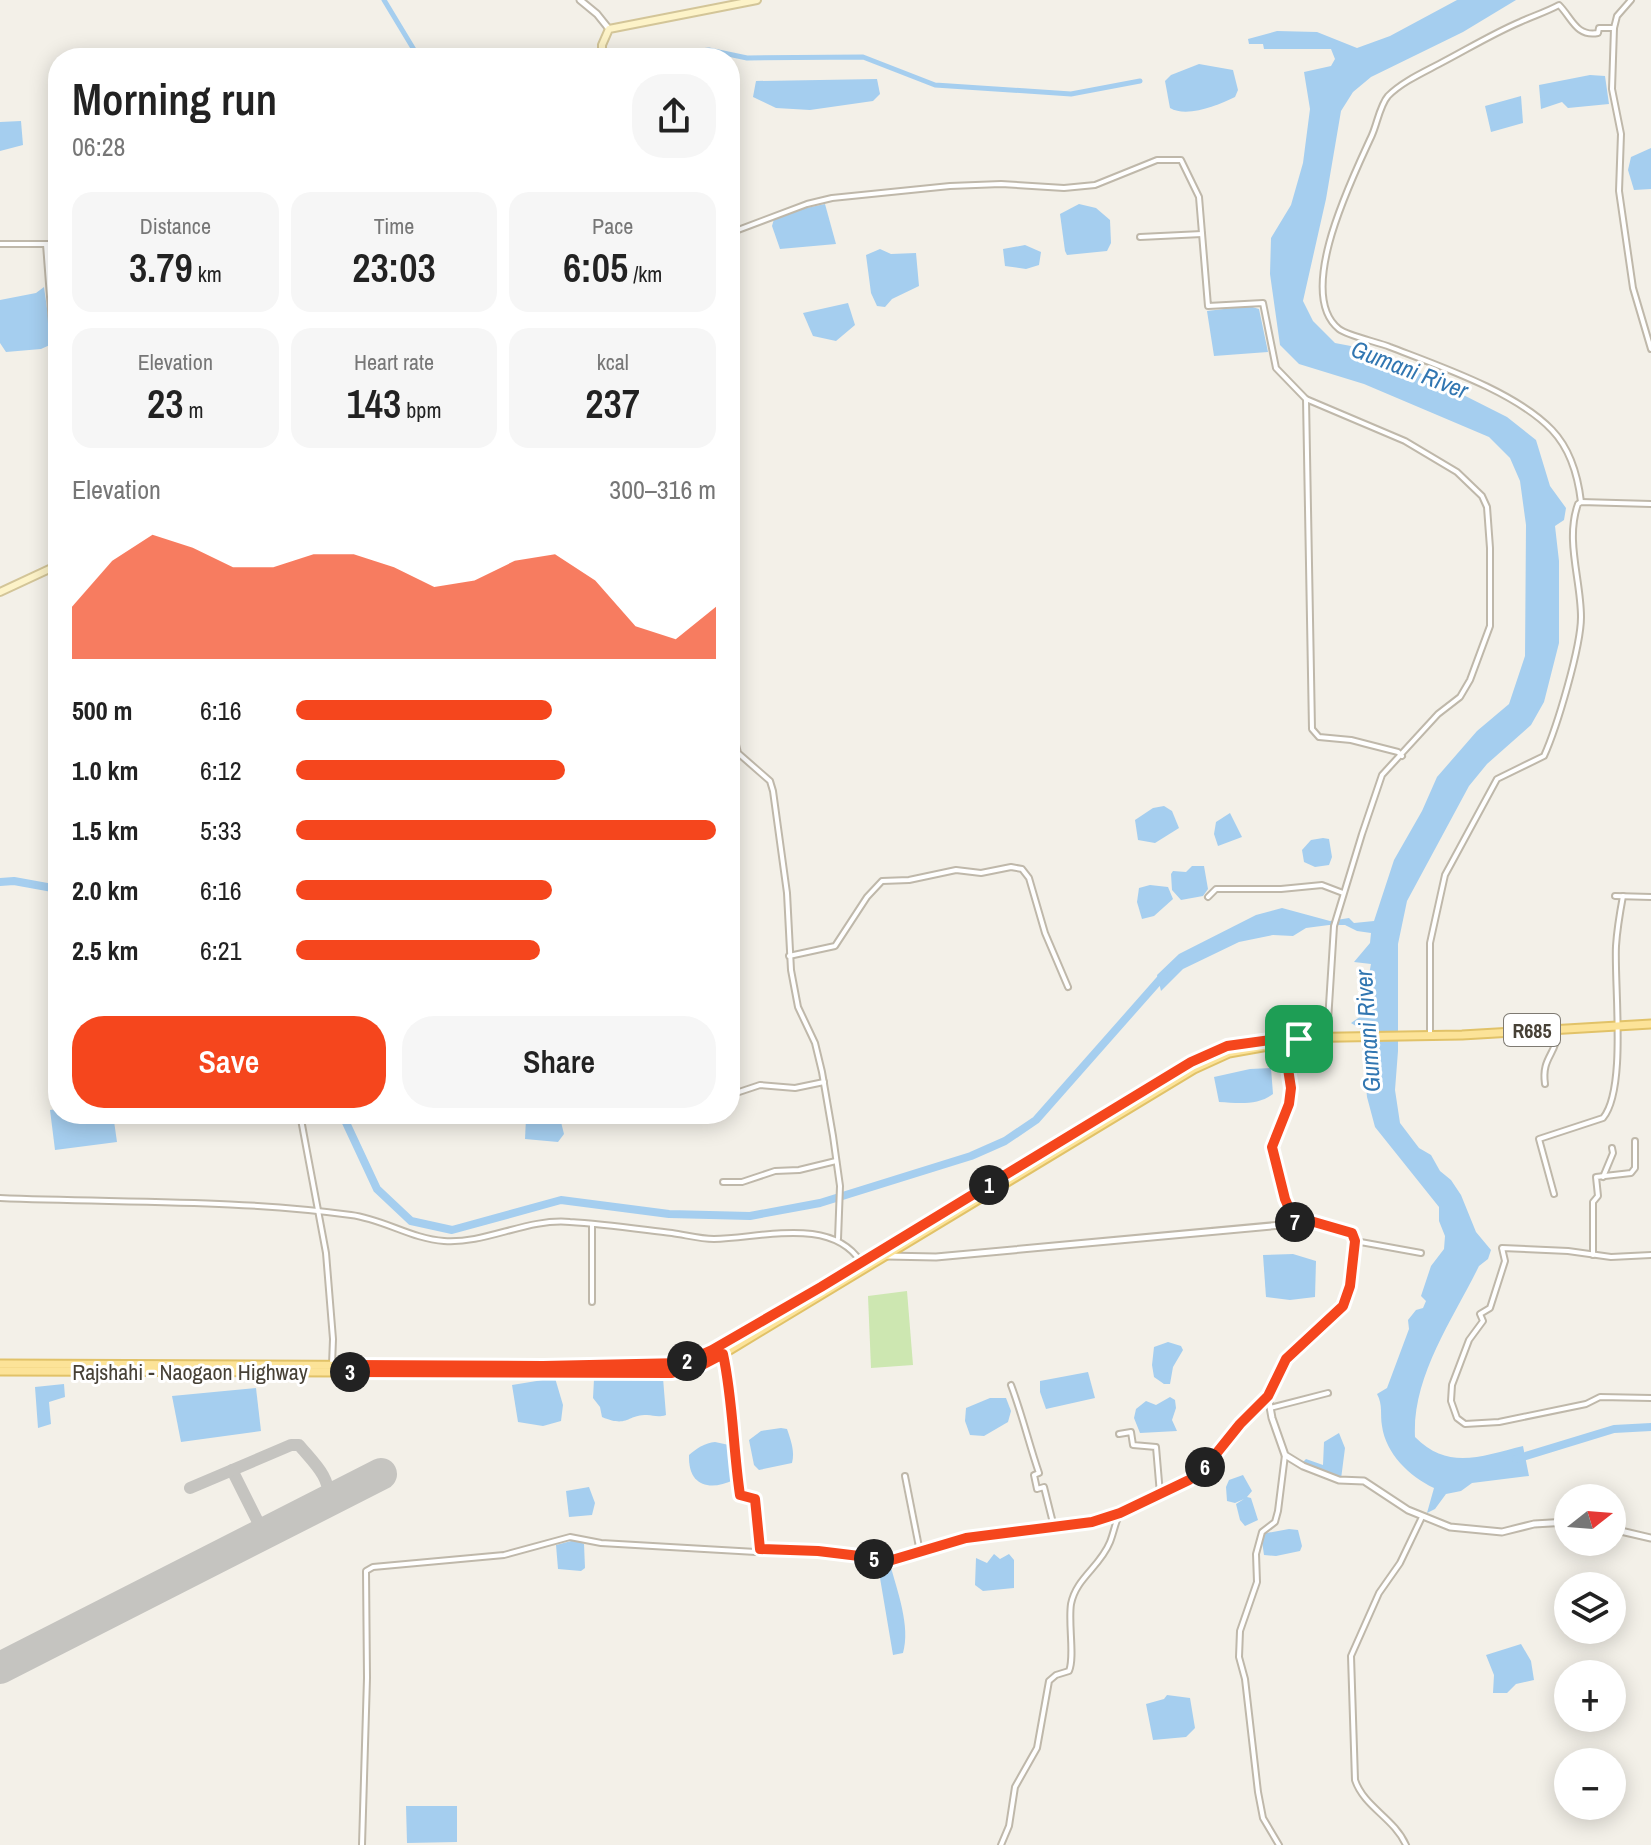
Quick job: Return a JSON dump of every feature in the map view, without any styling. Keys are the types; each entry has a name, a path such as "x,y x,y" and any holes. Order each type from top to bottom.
{"main road":[{"path":"602,48 609,29 721,3 757,0"},
{"path":"0,592 48,570"},
{"name":"R685","path":"1430,1034 1462,1035 1651,1024"},
{"name":"Rajshahi - Naogaon Highway","path":"0,1371 671,1365 712,1350 773,1319 881,1256 1210,1052 1247,1042 1430,1034"},
{"name":"Rajshahi - Naogaon Highway","path":"0,1364 332,1365 348,1368 672,1373 700,1366 723,1354 861,1262 923,1228"}],"street":[{"path":"580,0 609,29"},
{"path":"1631,0 1617,16 1614,28 1612,89 1621,134 1619,191 1633,288 1651,349"},
{"path":"1430,1034 1430,943 1445,875 1497,779 1544,756 1563,698 1581,622 1574,543 1575,512 1581,502 1575,468 1564,445 1535,415 1496,393 1427,362 1339,329 1326,310 1323,262 1333,227 1378,122 1385,98 1410,79 1520,21 1559,5 1576,28 1583,32 1591,34 1598,33 1599,28 1614,28"},
{"path":"740,229 832,198 950,186 1095,185 1157,160 1181,160 1199,197 1208,306 1263,303 1276,368 1306,399 1385,431 1437,459 1469,482 1487,507 1490,626 1484,648 1460,697 1438,714 1382,775 1335,923 1327,1038"},
{"path":"1140,237 1202,234"},
{"path":"0,244 46,244 48,270"},
{"path":"1306,399 1312,729 1319,737 1351,740 1398,752 1402,756"},
{"path":"1581,502 1651,504"},
{"path":"740,755 770,781 773,791 787,893 789,956 798,1007 815,1043 824,1082 840,1186 838,1239"},
{"path":"789,956 835,946 867,897 882,881 909,880 956,870 981,873 1011,867 1022,869 1029,878 1045,933 1068,987"},
{"path":"1208,897 1216,889 1232,887 1281,889 1322,885 1344,893"},
{"path":"1615,896 1651,897"},
{"path":"1554,1194 1539,1139 1590,1124 1609,1112 1615,1084 1615,1041 1619,1027 1616,942 1623,896"},
{"path":"1545,1084 1543,1070 1557,1041 1557,1029"},
{"path":"1284,1041 1291,1088 1289,1104 1272,1147 1285,1199 1296,1224"},
{"path":"740,1092 760,1085 795,1088 824,1082"},
{"path":"302,1124 330,1289 332,1365"},
{"path":"1593,1255 1593,1202 1598,1196 1596,1177 1631,1173 1635,1168 1635,1141"},
{"path":"1603,1177 1613,1153 1612,1148"},
{"path":"723,1182 742,1182 775,1171 799,1170 836,1161"},
{"path":"0,1198 136,1203 227,1202 353,1215 446,1242 567,1221 708,1239 801,1232 838,1239 852,1248 861,1262"},
{"path":"362,1845 367,1678 366,1571 373,1567 504,1555 570,1537 601,1543 756,1552 760,1549 818,1551 884,1561 966,1538 1092,1522 1120,1513 1203,1470 1240,1424 1268,1396 1286,1359 1343,1306 1350,1286 1355,1241 1352,1233 1341,1227 1314,1222 936,1257 881,1256"},
{"path":"592,1225 592,1302"},
{"path":"1355,1241 1421,1253"},
{"path":"1651,1255 1593,1255 1502,1248 1505,1261 1490,1308 1480,1314 1483,1321 1469,1340 1452,1385 1451,1401 1457,1418 1465,1424 1499,1422 1586,1404 1600,1397 1651,1398"},
{"path":"723,1354 729,1383 732,1442 740,1495 755,1499 760,1549"},
{"path":"1011,1385 1039,1473 1034,1475 1037,1489 1044,1487 1054,1527"},
{"path":"1270,1408 1328,1393"},
{"path":"1268,1396 1285,1455 1275,1522 1262,1532 1256,1554 1257,1582 1240,1631 1239,1657 1245,1679 1263,1818 1279,1845"},
{"path":"1119,1434 1131,1432 1133,1445 1156,1447 1160,1494"},
{"path":"1285,1455 1303,1466 1339,1480 1364,1481 1376,1486 1422,1517 1450,1527 1502,1532 1554,1523"},
{"path":"905,1476 920,1552"},
{"path":"1001,1845 1009,1826 1015,1787 1037,1748 1049,1681 1069,1671 1072,1664 1069,1623 1076,1584 1095,1567 1110,1543 1120,1513"},
{"path":"1406,1845 1400,1832 1364,1797 1355,1780 1351,1656 1379,1593 1400,1563 1422,1517"},
{"path":"1626,1532 1651,1538"}],"green space":[{"path":"907,1291 913,1365 871,1368 868,1296"}],"water":[{"path":"1457,0 1516,0 1463,32 1371,77 1353,92 1341,111 1326,199 1303,301 1313,321 1335,343 1398,362 1507,417 1536,440 1550,486 1566,508 1564,520 1555,526 1559,561 1559,643 1544,702 1531,725 1487,764 1469,786 1407,901 1398,944 1395,1090 1400,1123 1419,1148 1431,1155 1440,1171 1451,1180 1461,1195 1476,1232 1491,1250 1488,1259 1479,1266 1427,1370 1416,1414 1415,1437 1428,1448 1453,1457 1479,1457 1523,1446 1529,1476 1472,1483 1461,1491 1446,1494 1435,1509 1427,1513 1434,1488 1400,1463 1388,1446 1377,1394 1387,1388 1409,1329 1408,1320 1416,1310 1423,1308 1426,1301 1421,1296 1431,1266 1444,1249 1445,1236 1439,1221 1439,1207 1375,1127 1367,1097 1361,1029 1351,1023 1361,1016 1371,964 1354,962 1370,943 1371,933 1345,925 1306,928 1293,936 1273,935 1239,942 1183,969 1161,991 1157,975 1179,954 1256,915 1282,908 1330,921 1349,918 1354,923 1374,921 1394,860 1437,777 1477,731 1509,704 1525,656 1526,525 1520,481 1510,458 1489,437 1364,384 1299,364 1280,345 1270,274 1271,238 1291,205 1303,163 1310,109 1304,72 1331,66 1335,59 1331,49 1264,49 1263,44 1249,44 1248,39 1277,31 1317,32 1357,48 1390,36"},
{"path":"1199,64 1233,70 1238,90 1235,97 1194,111 1170,108 1165,81 1171,75"},
{"path":"1590,75 1605,76 1609,104 1568,108 1562,102 1541,109 1539,85"},
{"path":"877,79 880,94 873,101 810,110 776,108 753,97 756,81"},
{"path":"1521,96 1523,123 1491,132 1485,106"},
{"path":"21,121 23,145 0,151 0,122"},
{"path":"1651,148 1651,189 1634,190 1628,170 1631,157"},
{"path":"825,204 836,244 780,249 772,226 774,219"},
{"path":"1079,204 1096,208 1110,220 1111,243 1107,251 1067,255 1060,214"},
{"path":"1025,245 1041,252 1039,265 1026,269 1005,266 1003,249"},
{"path":"880,249 891,254 916,253 919,286 892,299 885,307 877,306 871,293 866,255"},
{"path":"44,287 48,346 6,352 0,343 0,300 36,293"},
{"path":"848,303 855,325 836,341 813,336 803,313"},
{"path":"1249,306 1259,309 1268,352 1214,356 1207,311"},
{"path":"1164,806 1172,811 1179,828 1155,843 1138,840 1135,820 1153,808"},
{"path":"1230,813 1242,837 1218,846 1214,834 1216,822"},
{"path":"1329,839 1332,857 1329,865 1315,867 1304,862 1302,850 1311,840"},
{"path":"1192,866 1204,866 1208,889 1203,896 1181,900 1172,890 1171,874 1173,871 1186,872"},
{"path":"1150,885 1168,887 1173,899 1154,916 1142,919 1137,902 1139,888"},
{"path":"1271,1068 1273,1094 1267,1098 1254,1102 1219,1102 1214,1077"},
{"path":"52,1124 114,1124 117,1142 55,1150"},
{"path":"526,1124 562,1124 564,1134 558,1142 525,1139"},
{"path":"1293,1254 1316,1261 1315,1297 1290,1300 1266,1297 1263,1255"},
{"path":"1168,1342 1181,1346 1183,1350 1173,1367 1170,1384 1164,1384 1154,1377 1152,1365 1154,1347"},
{"path":"1088,1372 1095,1398 1046,1409 1040,1381"},
{"path":"555,1378 563,1405 561,1421 543,1426 518,1422 512,1385"},
{"path":"663,1378 666,1415 611,1420 602,1417 600,1407 593,1398 594,1379"},
{"path":"64,1384 65,1397 49,1402 51,1424 38,1428 35,1387"},
{"path":"256,1388 261,1431 181,1442 172,1396"},
{"path":"1170,1397 1175,1400 1172,1420 1177,1431 1140,1433 1134,1418 1136,1409 1146,1401 1156,1405"},
{"path":"990,1398 1006,1398 1011,1411 1008,1422 984,1436 970,1435 965,1421 966,1408"},
{"path":"787,1429 790,1438 792,1463 759,1470 754,1465 749,1440 761,1431"},
{"path":"1339,1433 1345,1448 1341,1479 1303,1462 1306,1459 1323,1465 1324,1442"},
{"path":"715,1442 729,1445 734,1480 717,1485 702,1484 692,1474 689,1455 701,1446"},
{"path":"1243,1475 1252,1491 1247,1497 1251,1498 1258,1520 1245,1526 1236,1504 1244,1499 1235,1503 1227,1501 1226,1487 1229,1480"},
{"path":"589,1487 595,1503 592,1515 569,1517 566,1491"},
{"path":"1298,1530 1302,1546 1300,1551 1264,1555 1261,1534"},
{"path":"575,1540 584,1544 585,1568 581,1571 558,1569 556,1545"},
{"path":"994,1554 1000,1559 1009,1554 1014,1560 1014,1588 983,1591 975,1585 976,1558 987,1563"},
{"path":"874,1564 890,1564 904,1620 903,1653 893,1655 880,1578 875,1574"},
{"path":"1521,1644 1531,1661 1534,1680 1516,1684 1507,1693 1493,1693 1494,1675 1486,1655"},
{"path":"1167,1695 1190,1698 1195,1728 1186,1737 1153,1740 1146,1704 1164,1699"},
{"path":"406,1806 457,1806 457,1842 407,1843"}],"waterway":[{"path":"384,0 413,48"},
{"path":"740,57 863,57 935,85 1071,94 1140,81"},
{"path":"0,882 14,881 48,887"},
{"path":"347,1124 377,1189 411,1221 452,1230 561,1200 669,1214 750,1216 820,1203 971,1156 1005,1141 1036,1120 1164,975"},
{"name":"Gumani River","path":"1516,1459 1614,1429 1651,1427"}],"taxiway":[{"path":"190,1488 291,1445 299,1445 324,1478 328,1501"},
{"path":"232,1470 264,1534"}],"runway":[{"path":"0,1668 381,1474"}],"route":[{"path":"1299,1039 1284,1043 1291,1088 1289,1104 1272,1147 1289,1214 1296,1224 1314,1222 1341,1227 1352,1233 1355,1241 1350,1286 1343,1306 1286,1359 1268,1396 1240,1424 1203,1470 1189,1480 1120,1513 1092,1522 966,1538 884,1561 818,1551 760,1549 755,1499 740,1495 732,1442 729,1383 723,1354 700,1366 672,1373 347,1372 348,1365 683,1363 712,1350 821,1287 1210,1052 1247,1042 1299,1039"}]}
